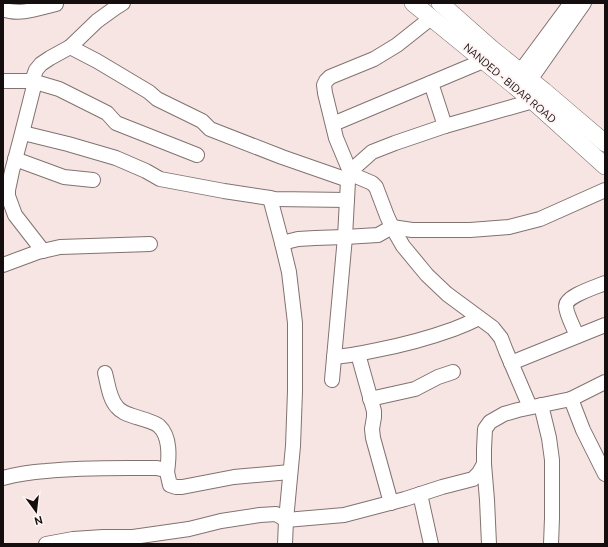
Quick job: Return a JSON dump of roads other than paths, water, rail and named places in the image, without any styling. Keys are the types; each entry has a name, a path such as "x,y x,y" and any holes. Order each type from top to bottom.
{"main road":[{"name":"NANDED - BIDAR ROAD","path":"413,3 533,102 605,166"},
{"name":"NANDED - BIDAR ROAD","path":"440,3 605,143"}],"street":[{"path":"43,251 15,215 8,196 11,176 23,132 36,70 41,64 70,47 97,21 122,3"},
{"path":"3,9 13,12 21,12 56,4"},
{"path":"525,76 575,4"},
{"path":"332,380 349,177 336,138 324,85 330,77 374,59 397,45 431,18"},
{"path":"70,47 149,92 157,99 202,121 210,129 282,157 372,183 376,187 386,216 403,246 447,294 493,328 501,338 511,363 536,406 549,438 552,460 551,544"},
{"path":"333,124 484,61"},
{"path":"3,81 34,82 60,89 107,113 116,123 197,155"},
{"path":"430,83 445,126"},
{"path":"349,177 354,168 372,152 445,126 533,102"},
{"path":"23,132 116,158 160,179 275,199 347,200"},
{"path":"15,159 64,177 93,180"},
{"path":"282,243 315,238 378,235 392,228 412,230 470,230 509,227 540,219 605,190"},
{"path":"270,198 289,272 295,323 293,446 285,544"},
{"path":"3,265 43,251 60,247 150,244"},
{"path":"577,336 566,311 566,301 605,283"},
{"path":"334,357 398,346 455,329 479,318"},
{"path":"511,363 605,325"},
{"path":"358,354 374,411 372,429 391,503"},
{"path":"370,399 415,389 438,377 453,372"},
{"path":"105,373 111,398 118,408 124,413 158,425 165,434 169,458 167,472 170,485 182,487 234,477 290,472"},
{"path":"489,544 484,449 486,429 490,422 504,414 518,410 571,399 605,382"},
{"path":"571,399 583,430 605,474"},
{"path":"46,544 103,537 140,536 189,529 221,521 260,515 276,514 286,520 344,515 473,479 479,473 484,464"},
{"path":"3,478 18,474 68,468 157,468 167,472"},
{"path":"420,494 431,544"}]}
